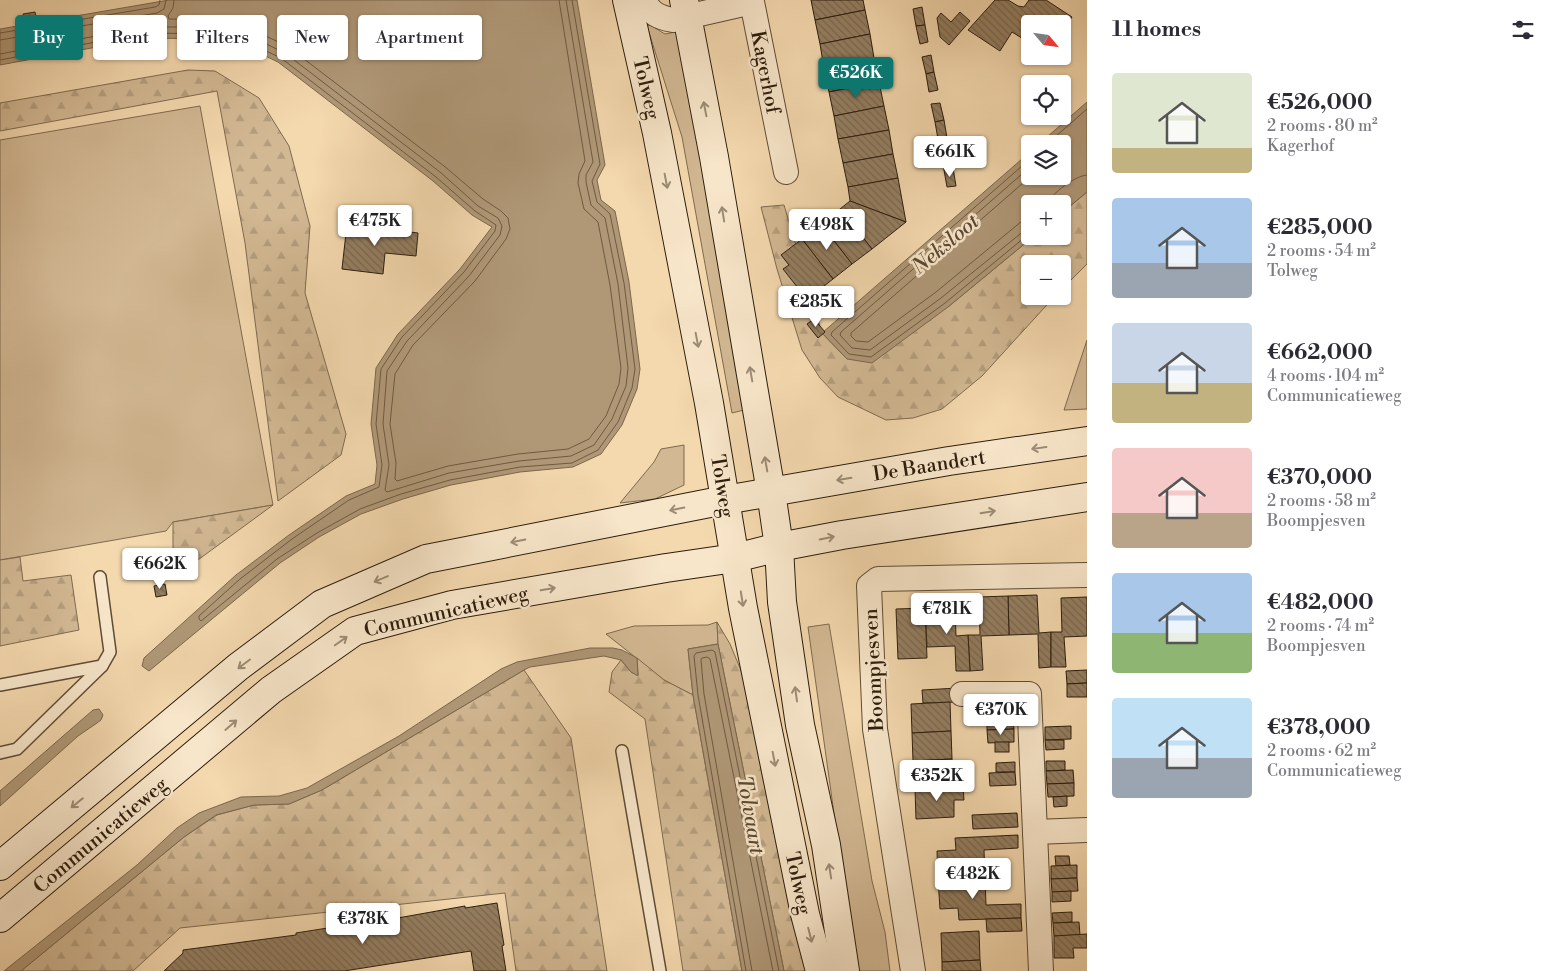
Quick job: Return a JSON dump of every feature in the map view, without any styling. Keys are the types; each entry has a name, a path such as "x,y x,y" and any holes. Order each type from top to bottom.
{"main road":[{"name":"Tolweg","path":"627,0 657,133 711,412 745,617 803,904 820,971"},
{"name":"Tolweg","path":"686,9 714,157 771,492 779,547 782,602 800,725 826,845 846,971"},
{"name":"De Baandert","path":"771,492 1087,441"},
{"name":"Communicatieweg","path":"0,866 238,667 322,604 426,559 771,492"},
{"path":"779,547 1087,497"},
{"name":"Communicatieweg","path":"0,918 271,690 355,631 452,605 735,558 779,547"}],"street":[{"name":"Kagerhof","path":"643,0 653,14 673,20 686,9 752,2 786,172"},
{"name":"Boompjesven","path":"914,971 875,729 869,586 878,579 1087,575"},
{"path":"962,694 1029,694 1041,971"},
{"path":"1035,832 1087,830"}],"lane":[{"path":"0,753 16,749 102,666 110,652 100,577"},
{"path":"0,685 102,666"},
{"path":"622,751 660,971"}],"green space":[{"path":"650,25 665,34 681,31 744,410 732,413 682,137 647,26"},
{"path":"188,70 215,71 259,98 289,146 310,226 305,293 346,434 341,455 278,501 245,243 217,91 0,131 0,103"},
{"path":"200,106 273,505 173,522 166,531 0,560 0,140"},
{"path":"1087,192 1087,264 1071,280 1071,255 1021,255 1021,305 1047,305 982,376 942,409 913,418 886,420 838,397 820,378 802,350 777,269 761,207 784,205 822,333 847,359 948,307 1023,245 1071,245 1071,205"},
{"path":"1087,340 1087,409 1064,410"},
{"path":"684,445 684,485 655,499 620,503 654,462 661,449"},
{"path":"273,505 191,565 176,569 179,565 173,547 173,522"},
{"path":"20,557 23,581 71,575 79,630 0,646 0,560"},
{"path":"717,622 718,644 688,649 693,695 664,680 606,634 634,626 708,625"},
{"path":"717,622 730,644 754,702 806,971 784,971 718,644"},
{"path":"829,624 872,881 885,932 890,971 856,971 808,627"},
{"path":"637,658 664,680 693,695 742,971 683,971 645,719 609,692 612,672 621,660 631,672 638,675"},
{"path":"524,670 571,738 607,971 516,971 505,893 180,928 133,971 21,971 184,837 217,815 254,805 289,804 322,790"}],"water":[{"path":"169,0 577,0 605,165 597,180 601,200 615,211 629,282 640,369 637,389 622,425 601,454 573,467 520,472 451,485 361,514 319,537 280,563 149,671 142,666 144,658 236,575 289,535 346,496 375,484 377,465 371,424 376,368 398,334 460,269 492,227 472,215 433,181 278,62 267,57 267,15 177,15 177,38 167,38 167,15 93,15 93,48 83,50 82,15"},
{"path":"15,26 15,60 27,60 0,65 0,29"},
{"name":"Neksloot","path":"1087,102 1087,192 1071,205 1071,195 1021,195 1021,245 1023,245 948,307 872,363 847,359 822,333 1021,160 1021,185 1071,185 1071,135 1049,135 1061,125 1071,125 1071,116"},
{"name":"Tolvaart","path":"718,644 784,971 742,971 693,695 688,649"},
{"path":"590,648 613,648 622,650 637,658 638,676 631,672 621,660 604,656 530,667 322,790 289,804 254,805 216,815 184,837 21,971 4,971 137,865 177,828 199,813 241,797 279,796 307,788 399,736 501,669 517,662"},
{"path":"99,709 103,715 101,720 78,736 0,806 0,791 93,710"}],"building":[{"path":"811,0 863,0 865,10 815,20"},
{"path":"995,0 1008,0 1024,7 1029,0 1046,0 1069,15 1021,15 1021,38 1012,32 1000,51 968,30"},
{"path":"922,7 925,25 916,26 913,9"},
{"path":"865,10 870,34 820,44 815,20"},
{"path":"35,12 36,15 23,15"},
{"path":"960,12 970,21 949,45 940,37 937,18 941,13 951,22"},
{"path":"925,25 928,42 920,44 916,26"},
{"path":"870,34 874,58 824,68 820,44"},
{"path":"931,55 934,72 926,74 922,57"},
{"path":"874,58 879,82 829,92 824,68"},
{"path":"934,72 938,90 929,92 926,74"},
{"path":"879,82 884,106 834,116 829,92"},
{"path":"940,103 944,120 935,122 931,104"},
{"path":"884,106 889,130 838,139 834,116"},
{"path":"944,120 947,138 938,139 935,122"},
{"path":"889,130 893,154 843,163 838,139"},
{"path":"949,151 953,168 944,170 941,153"},
{"path":"893,154 898,178 848,187 843,163"},
{"path":"953,168 956,186 947,187 944,170"},
{"path":"898,178 906,222 850,201 848,187"},
{"path":"850,201 906,222 872,249 840,209"},
{"path":"840,209 872,249 852,264 821,224"},
{"path":"347,224 418,233 416,256 385,253 383,274 342,269"},
{"path":"821,224 852,264 833,279 802,239"},
{"path":"802,239 833,279 801,304 793,293 798,288 783,269 789,265 781,255"},
{"path":"814,319 825,332 818,338 807,324"},
{"path":"165,584 167,595 156,597 154,586"},
{"path":"1037,595 1039,633 1051,632 1051,667 1039,668 1038,634 1009,635 1008,596"},
{"path":"1008,596 1009,635 981,636 983,670 970,671 968,635 980,635 979,597"},
{"path":"1087,597 1087,636 1064,637 1066,667 1051,667 1051,632 1062,632 1061,598"},
{"path":"955,607 956,636 968,635 970,671 956,671 955,646 927,647 925,608"},
{"path":"925,608 927,658 898,659 896,609"},
{"path":"1087,670 1087,683 1067,684 1066,671"},
{"path":"1087,683 1087,697 1067,697 1067,684"},
{"path":"958,688 958,702 923,703 922,690"},
{"path":"950,702 951,731 912,733 911,704"},
{"path":"993,706 1007,706 1008,716 994,716"},
{"path":"1013,716 1014,729 987,730 987,717"},
{"path":"1071,726 1071,739 1045,740 1045,727"},
{"path":"1014,729 1014,742 988,743 987,730"},
{"path":"951,731 952,759 913,761 912,733"},
{"path":"1045,740 1064,740 1064,749 1046,750"},
{"path":"995,742 1009,742 1009,752 995,752"},
{"path":"952,759 953,788 915,789 913,761"},
{"path":"1046,761 1065,761 1065,770 1046,771"},
{"path":"1015,762 1015,772 996,772 996,763"},
{"path":"1073,770 1074,783 1047,784 1046,771"},
{"path":"1015,772 1016,785 990,786 989,773"},
{"path":"1074,783 1074,796 1048,797 1047,784"},
{"path":"963,787 964,800 954,800 954,817 916,819 915,789"},
{"path":"1067,796 1067,806 1054,807 1053,797"},
{"path":"1017,813 1018,827 973,829 972,815"},
{"path":"1018,835 1018,848 984,850 985,878 938,879 937,851 956,850 955,838"},
{"path":"1055,856 1069,856 1070,865 1056,866"},
{"path":"1077,865 1077,878 1051,879 1051,866"},
{"path":"985,878 986,905 1021,904 1021,918 959,920 958,908 940,909 938,879"},
{"path":"1077,878 1078,891 1052,892 1051,879"},
{"path":"1071,891 1071,901 1052,902 1052,892"},
{"path":"497,903 506,971 474,971 471,951 344,971 164,971 183,953 183,950 296,935 296,933 353,924 353,926 465,906 465,908"},
{"path":"1072,912 1072,922 1053,923 1052,913"},
{"path":"1021,918 1022,931 987,932 986,919"},
{"path":"1079,922 1080,935 1054,936 1053,923"},
{"path":"979,931 980,960 942,962 941,933"},
{"path":"1087,934 1087,948 1073,948 1074,958 1054,958 1054,936"},
{"path":"980,960 981,971 942,971 942,962"}]}
